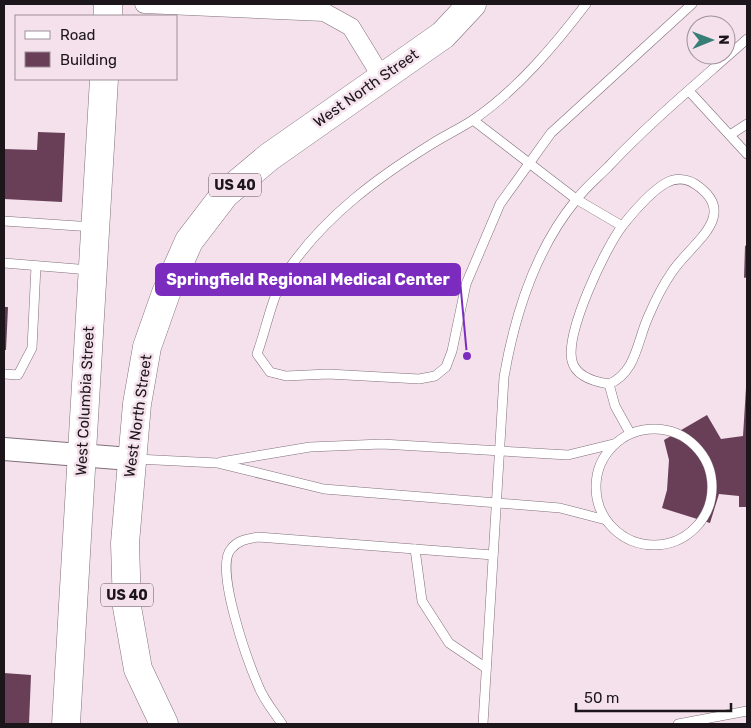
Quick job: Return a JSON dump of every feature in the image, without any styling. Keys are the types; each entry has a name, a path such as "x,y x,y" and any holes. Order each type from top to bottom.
{"main road":[{"name":"West North Street","path":"164,724 138,669 127,607 124,543 136,404 147,347 166,293 189,241 224,194 269,157 381,76 443,35 472,4"},
{"name":"West Columbia Street","path":"66,724 104,80"}],"street":[{"path":"144,4 325,8 351,27 381,76"},
{"path":"4,449 130,459"}],"lane":[{"path":"586,4 517,83 473,120 430,145 365,189 332,217 290,267 274,297 257,354 270,372 286,376 328,374 419,379 435,376 446,367 452,351 466,284 500,204 551,133 692,4"},
{"path":"483,724 504,377 513,330 527,286 553,234 576,199 630,143 747,39"},
{"path":"689,91 747,154"},
{"path":"473,120 576,199 622,226"},
{"path":"730,135 747,124"},
{"path":"682,179 694,183 706,193 714,207 714,219 710,229 672,271 648,315 627,372 619,380 609,384 596,382 582,375 572,362 572,347 584,298 622,226 656,189 670,181 682,179"},
{"path":"4,221 95,227"},
{"path":"4,263 93,271"},
{"path":"4,374 18,374 32,348 36,266"},
{"path":"609,384 616,406 630,433"},
{"path":"657,429 670,430 687,439 701,453 710,472 712,492 707,510 696,527 685,535 660,545 638,543 620,535 606,520 597,502 596,482 601,460 613,444 630,433 657,429"},
{"path":"130,459 216,462 310,447 382,444 568,454 613,444"},
{"path":"216,462 324,489 560,508 606,520"},
{"path":"282,724 258,687 234,619 226,563 229,550 240,540 258,537 493,555"},
{"path":"415,549 422,601 449,643 486,668"},
{"path":"678,724 747,711"}],"building":[{"path":"38,132 65,133 62,202 4,199 4,149 37,150"},
{"path":"747,245 747,277 744,278 745,246"},
{"path":"4,307 8,307 6,350 4,350"},
{"path":"746,388 747,507 739,507 739,496 719,494 710,523 662,508 667,490 669,460 664,440 707,415 721,439 743,436"},
{"path":"4,673 31,675 29,724 4,724"}],"place":[{"name":"Springfield Regional Medical Center","path":"467,356"}]}
